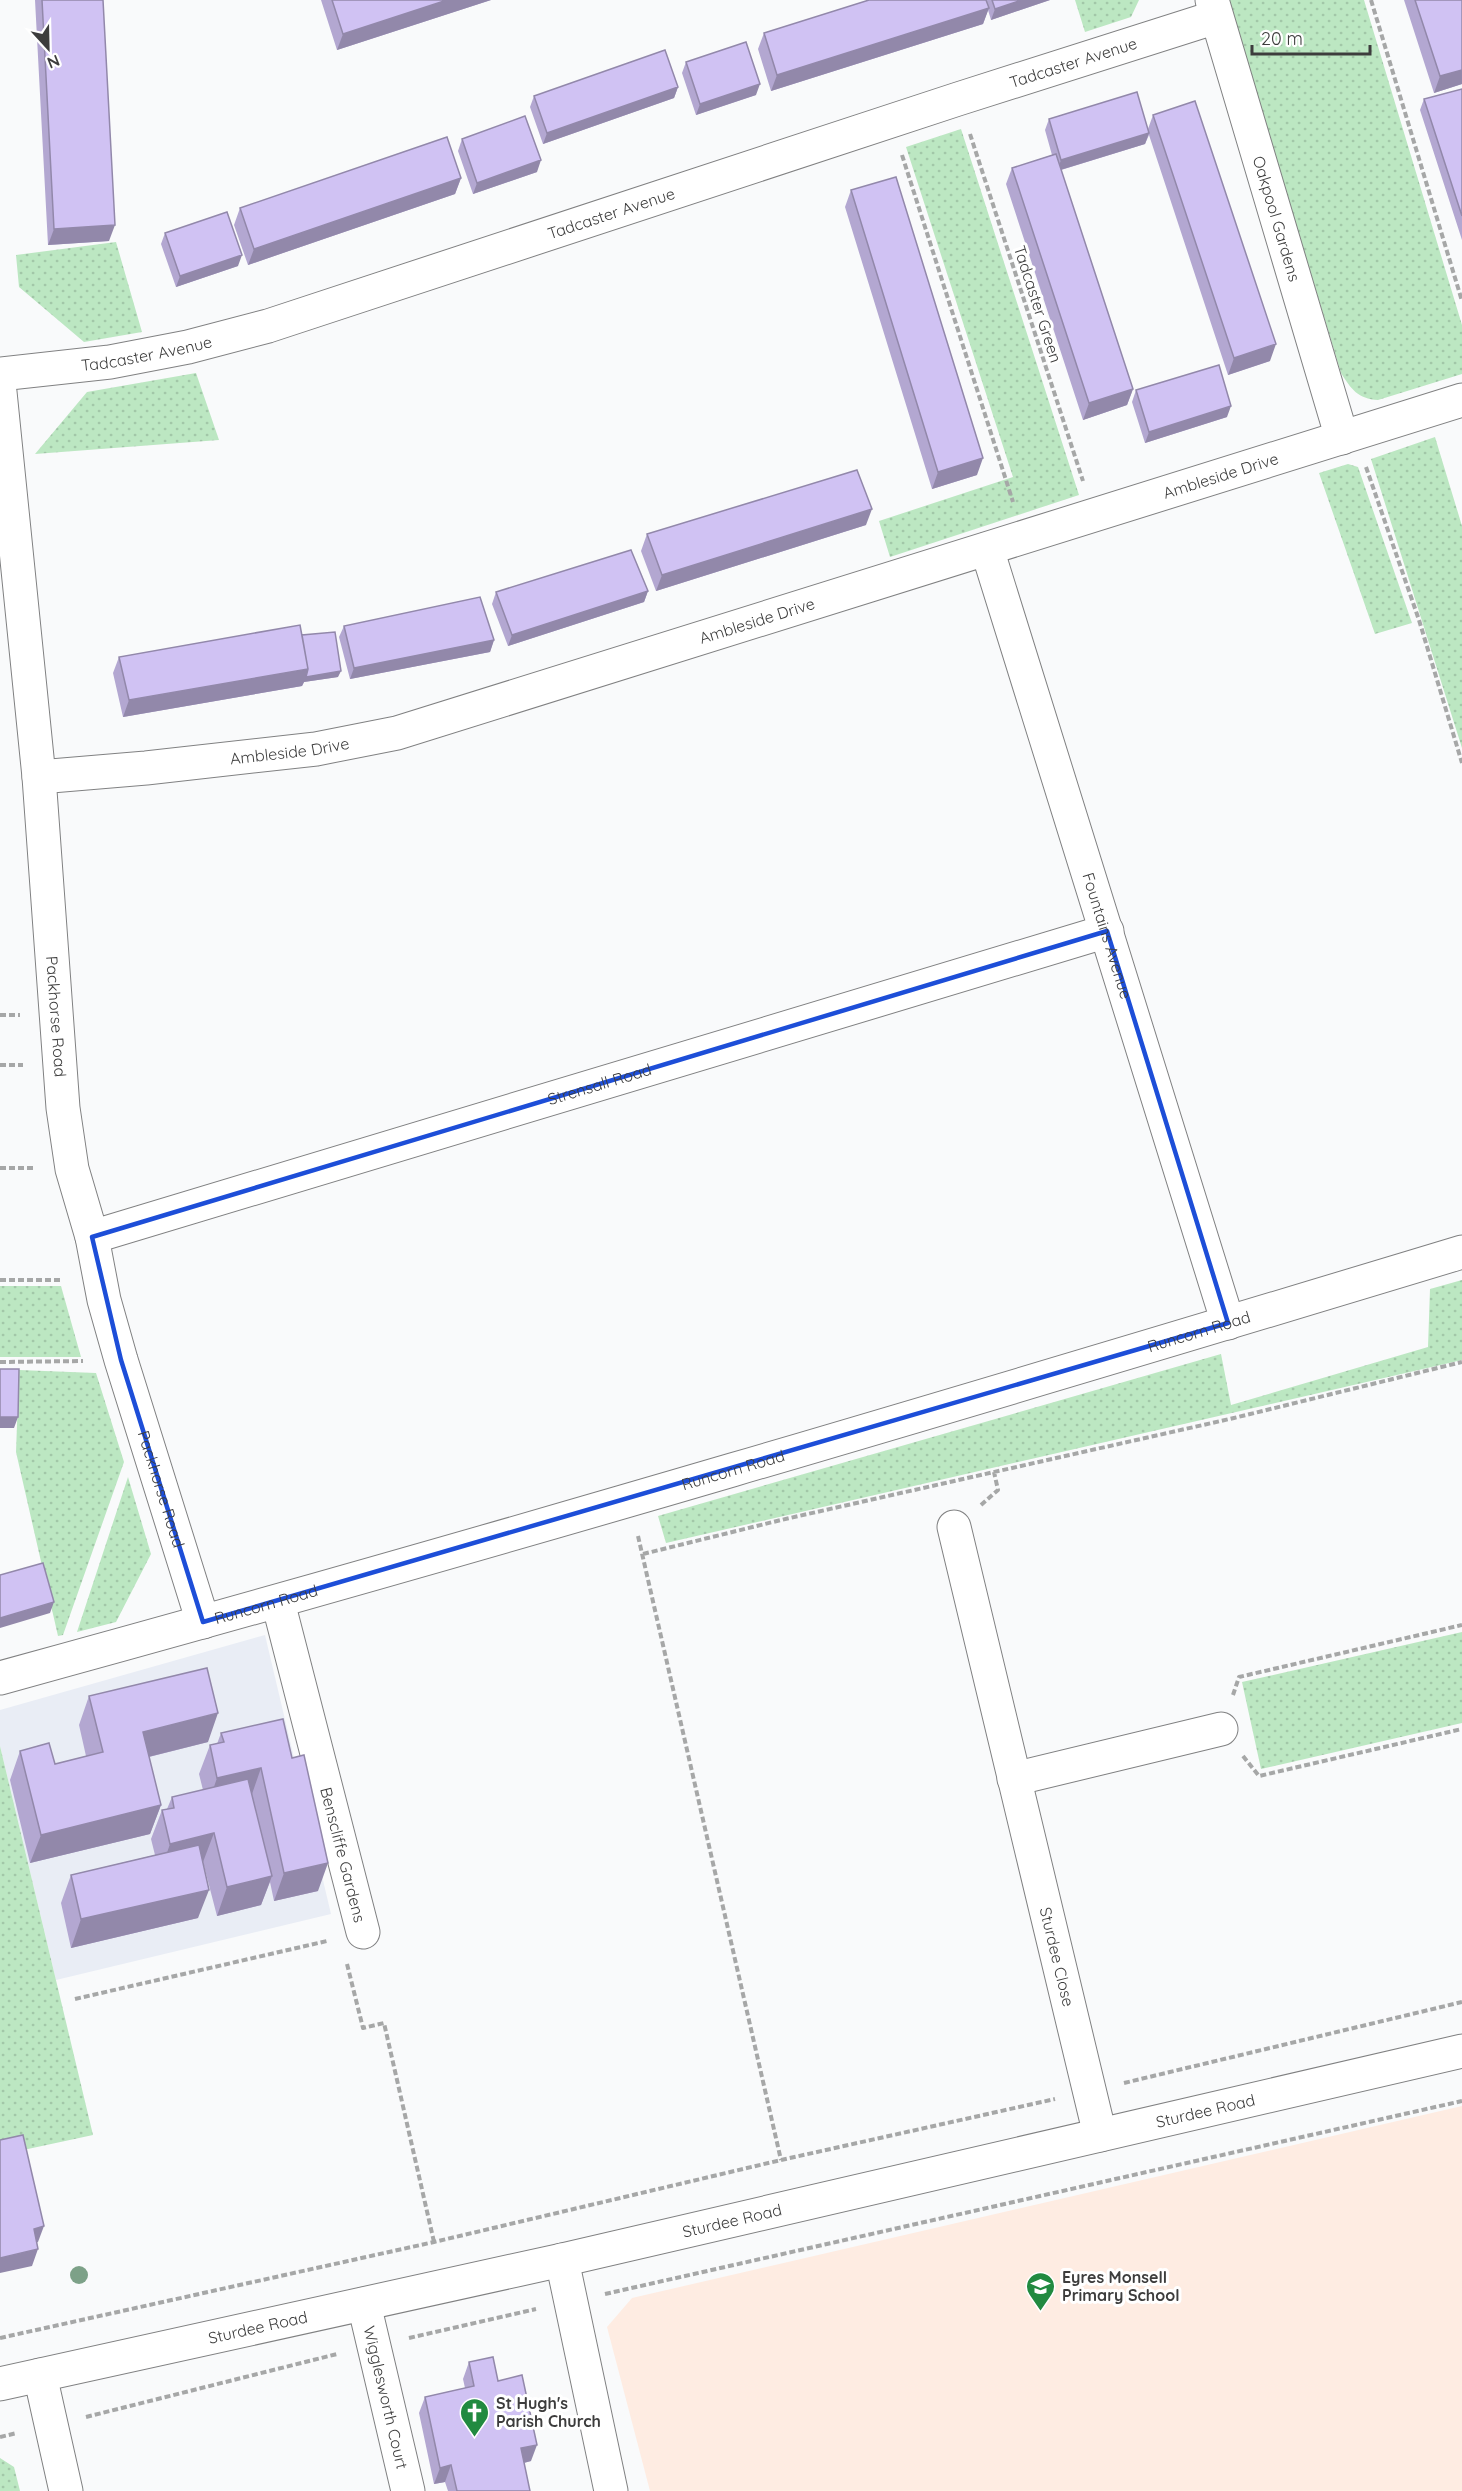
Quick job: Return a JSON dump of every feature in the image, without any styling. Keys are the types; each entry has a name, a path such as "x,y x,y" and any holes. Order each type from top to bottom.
{"street":[{"name":"Tadcaster Avenue","path":"0,374 110,362 188,347 268,326 892,122 1214,8"},
{"name":"Oakpool Gardens","path":"1214,8 1342,438"},
{"name":"Packhorse Road","path":"0,392 39,777 63,1108 72,1169 92,1237 100,1280 121,1360 203,1622"},
{"name":"Ambleside Drive","path":"39,777 146,768 316,749 397,733 1462,400"},
{"name":"Fountains Avenue","path":"987,549 1228,1323"},
{"name":"Strensall Road","path":"92,1237 1107,932"},
{"name":"Runcorn Road","path":"0,1678 278,1602 629,1500 1462,1252"},
{"name":"Sturdee Close","path":"954,1527 1100,2135"},
{"name":"Benscliffe Gardens","path":"278,1602 351,1935"},
{"path":"1014,1779 1221,1729"},
{"name":"Sturdee Road","path":"0,2384 562,2260 1462,2051"},
{"path":"562,2260 611,2491"},
{"name":"Wigglesworth Court","path":"364,2304 408,2491"},
{"path":"40,2375 66,2491"}],"path":[{"path":"1371,0 1462,301"},
{"name":"Tadcaster Green","path":"958,99 1094,516"},
{"path":"892,122 1025,537"},
{"path":"1342,438 1364,460 1419,620 1462,763"},
{"path":"0,1015 24,1015"},
{"path":"0,1065 30,1065"},
{"path":"0,1168 41,1168"},
{"path":"0,1280 100,1280"},
{"path":"0,1362 121,1360"},
{"path":"643,1554 781,1520 1234,1418 1462,1362"},
{"path":"629,1500 781,2160"},
{"path":"1462,1625 1239,1677 1221,1729 1259,1776 1462,1729"},
{"path":"75,1999 351,1935"},
{"name":"Benscliffe Gardens","path":"351,1935 363,2028 384,2023 434,2242"},
{"path":"0,2338 434,2242 781,2160 1089,2091 1462,2002"},
{"path":"0,2436 52,2426 374,2346 1462,2101"}],"highlighted area":[{"path":"1107,931 1228,1323 203,1622 121,1360 92,1237"}],"shaded area":[{"path":"265,1635 331,1914 56,1980 0,1746 0,1710"},
{"name":"Eyres Monsell Primary School","path":"1462,2106 1462,2491 650,2491 607,2327 632,2298"}],"green space":[{"path":"1075,0 1139,0 1131,17 1085,32"},
{"path":"1228,0 1364,0 1462,325 1462,374 1378,400 1360,395 1348,384 1341,373"},
{"path":"961,129 1079,495 890,557 879,521 1013,477 906,147"},
{"path":"116,242 142,332 84,342 19,287 16,255"},
{"path":"196,373 219,440 35,454 87,392"},
{"path":"1435,437 1462,526 1462,748 1371,459"},
{"path":"1348,464 1358,467 1412,623 1375,634 1319,473"},
{"path":"1462,1280 1462,1360 666,1543 658,1516 1221,1354 1231,1405 1428,1347 1430,1289"},
{"path":"0,1286 61,1286 81,1357 0,1357"},
{"path":"19,1370 96,1373 124,1462 63,1635 58,1636 16,1452"},
{"path":"128,1477 151,1554 116,1622 77,1632"},
{"path":"1462,1632 1462,1723 1261,1769 1242,1682"},
{"path":"0,1746 93,2135 0,2155"},
{"path":"0,2458 14,2467 20,2491 0,2491"}],"building":[{"path":"42,0 103,0 115,225 54,229"},
{"path":"332,0 447,0 343,34"},
{"path":"869,0 986,0 989,8 777,75 764,33"},
{"path":"992,0 1022,0 995,9"},
{"path":"1415,0 1462,0 1462,70 1440,76"},
{"path":"746,42 760,84 700,104 686,62"},
{"path":"665,50 678,87 547,133 534,96"},
{"path":"1462,89 1462,216 1424,99"},
{"path":"1137,92 1149,133 1061,160 1049,119"},
{"path":"1195,101 1276,344 1234,358 1153,115"},
{"path":"525,116 541,160 477,183 462,139"},
{"path":"447,137 461,178 254,249 240,208"},
{"path":"1056,154 1133,389 1089,403 1012,168"},
{"path":"896,177 983,458 938,472 851,190"},
{"path":"227,212 242,255 180,276 165,233"},
{"path":"1219,365 1231,406 1149,432 1136,390"},
{"path":"857,470 872,509 662,575 647,534"},
{"path":"631,550 648,591 512,635 496,592"},
{"path":"480,597 494,640 354,668 344,626"},
{"path":"300,625 308,669 129,700 119,657"},
{"path":"335,632 341,671 306,677 308,669 302,635"},
{"path":"0,1369 19,1369 18,1417 0,1417"},
{"path":"43,1563 54,1602 0,1618 0,1575"},
{"path":"207,1668 218,1713 143,1732 161,1805 41,1835 20,1751 49,1743 55,1764 103,1752 89,1696"},
{"path":"283,1719 292,1758 304,1755 328,1863 284,1873 261,1768 217,1778 210,1745 224,1742 221,1733"},
{"path":"248,1779 272,1876 227,1887 214,1833 170,1844 162,1810 174,1808 172,1797"},
{"path":"199,1845 209,1890 81,1919 71,1875"},
{"path":"23,2135 44,2226 34,2229 38,2249 0,2258 0,2140"},
{"name":"St Hugh's Parish Church","path":"493,2357 498,2381 522,2375 537,2445 521,2448 530,2491 457,2491 451,2465 440,2468 425,2397 474,2386 469,2362"}],"place":[{"name":"Eyres Monsell Primary School","path":"1041,2312"},
{"name":"St Hugh's Parish Church","path":"475,2438"}]}
